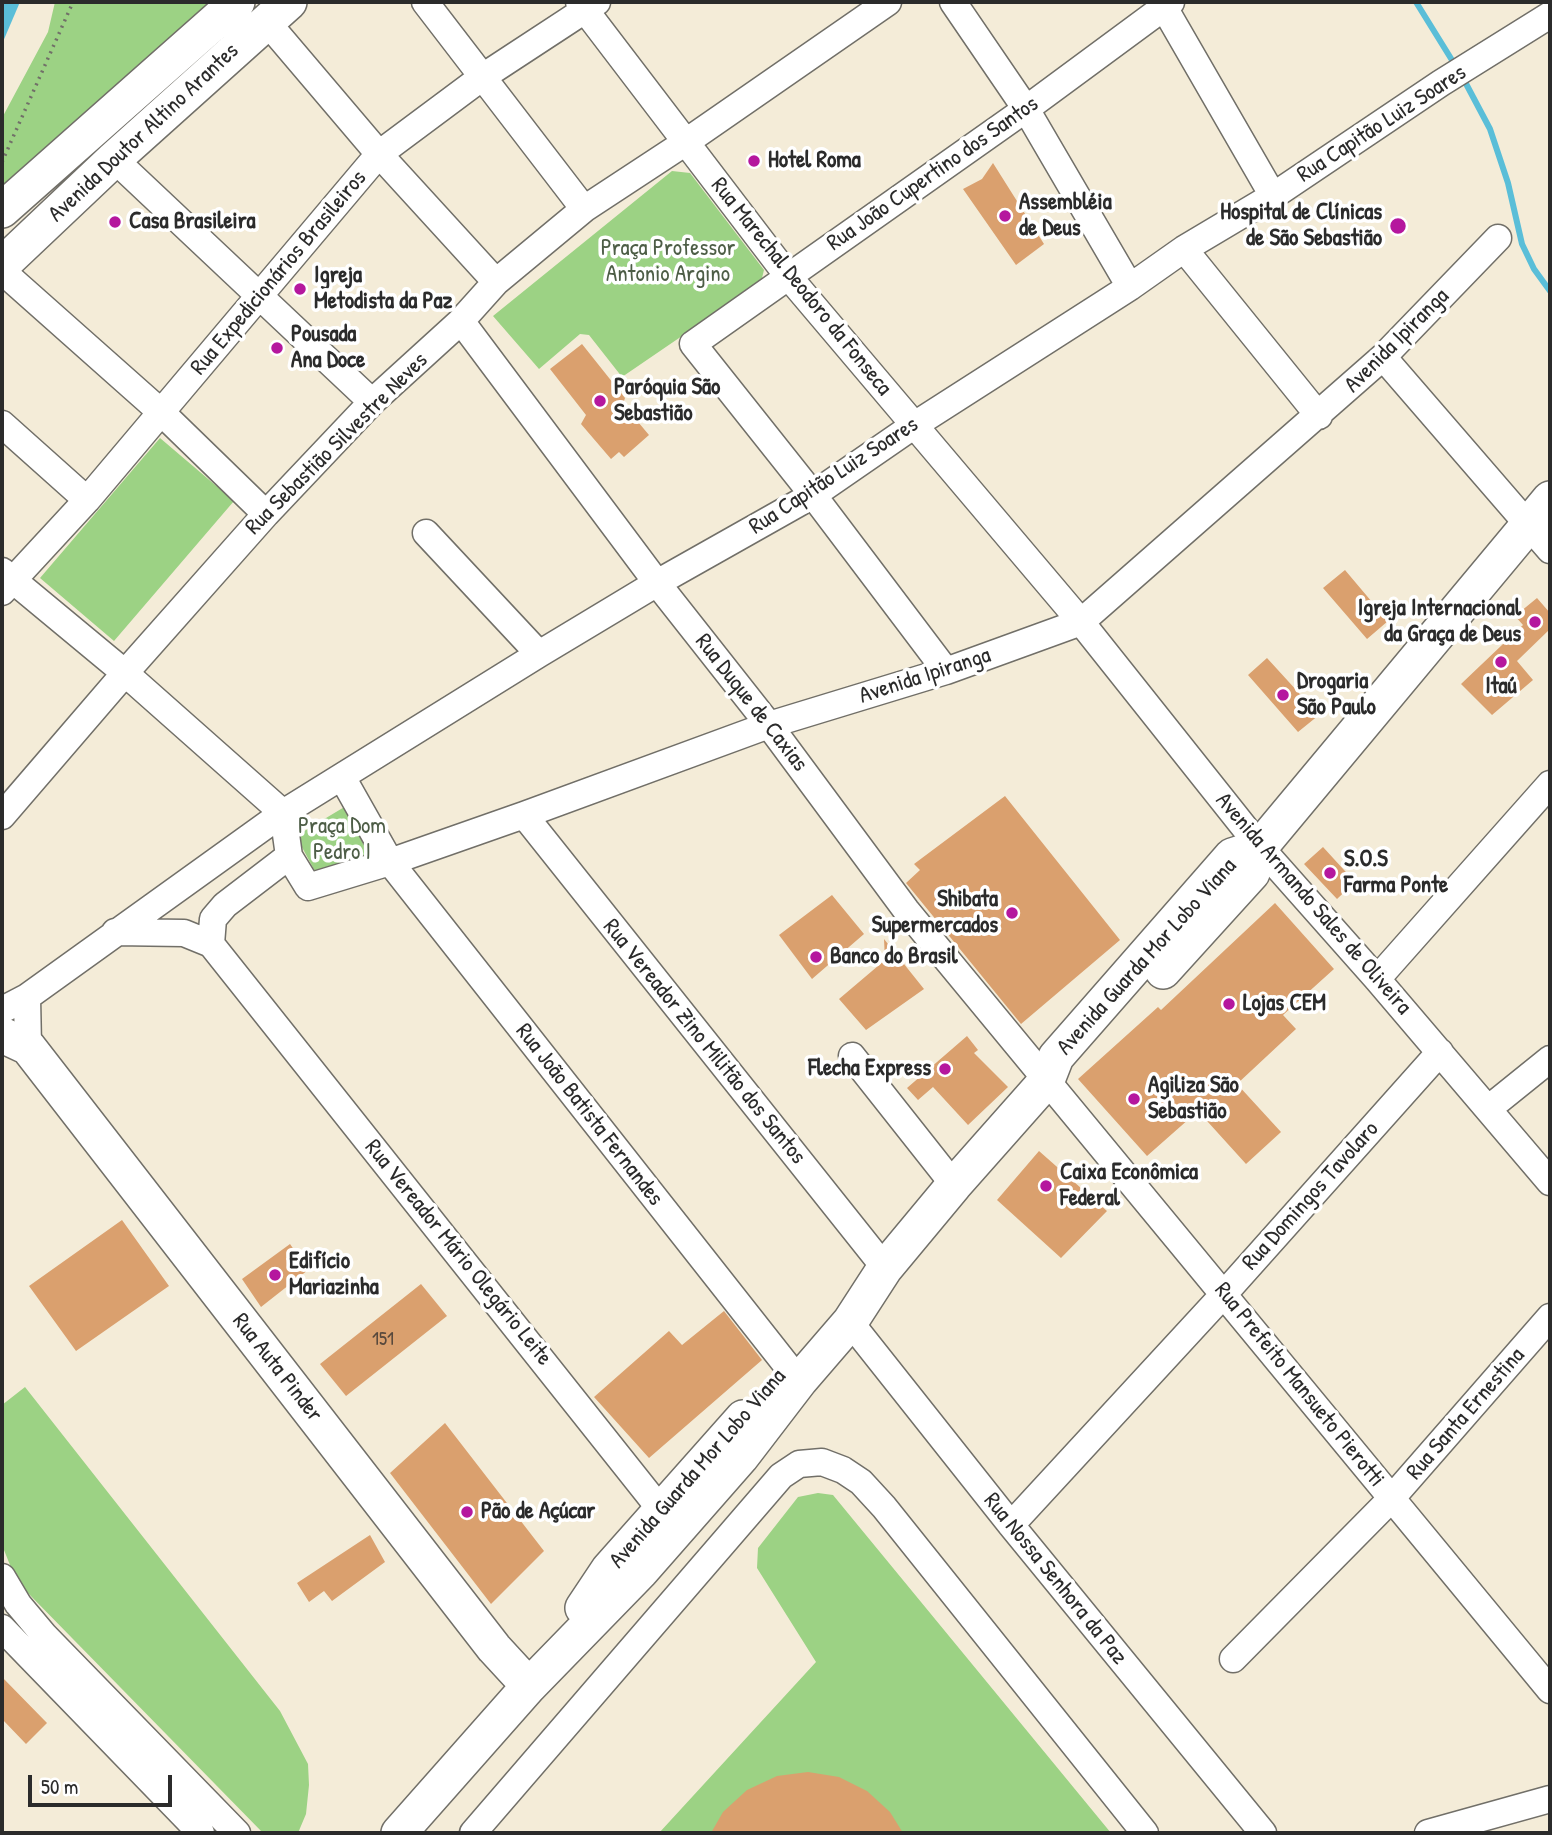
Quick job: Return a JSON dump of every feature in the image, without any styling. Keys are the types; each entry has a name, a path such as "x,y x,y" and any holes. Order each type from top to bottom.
{"main road":[{"name":"Avenida Doutor Altino Arantes","path":"2,210 237,2"},
{"name":"Avenida Doutor Altino Arantes","path":"2,265 114,159 277,12"},
{"name":"Avenida Guarda Mor Lobo Viana","path":"399,1833 529,1686 641,1571 741,1457 800,1380 850,1322 885,1268 1047,1080 1071,1072 1252,873 1260,847 1550,499"},
{"name":"Rua Auta Pinder","path":"15,1041 494,1648 529,1686"},
{"name":"Avenida Guarda Mor Lobo Viana","path":"529,1686 609,1569 838,1308 885,1268"}],"street":[{"path":"425,2 584,209"},
{"name":"Rua Sebastião Silvestre Neves","path":"2,816 266,514 372,402 461,321 496,282 584,209 888,2"},
{"path":"953,2 1026,109 1130,286"},
{"path":"1166,3 1273,195"},
{"name":"Rua João Cupertino dos Santos","path":"813,495 693,344 1026,109 1166,3"},
{"name":"Rua Expedicionários Brasileiros","path":"5,581 87,500 379,154 587,4"},
{"name":"Rua Marechal Deodoro da Fonseca","path":"587,4 686,142 788,276 1081,622"},
{"path":"277,12 379,154 496,282"},
{"name":"Rua Capitão Luiz Soares","path":"2,1010 27,996 284,813 657,583 813,495 913,426 1184,249 1273,195 1441,83 1550,15"},
{"path":"114,159 372,402"},
{"name":"Avenida Ipiranga","path":"284,813 289,856 308,887 390,862 524,815 769,725 946,671 1081,622 1319,416 1383,357 1498,238"},
{"path":"1184,249 1319,416"},
{"path":"2,271 162,413 266,514"},
{"name":"Rua Duque de Caxias","path":"461,321 657,583 769,725 906,910 1047,1080"},
{"path":"1383,357 1550,550"},
{"path":"2,424 87,500"},
{"path":"813,495 946,671"},
{"path":"425,533 539,654"},
{"path":"5,581 125,673 284,813"},
{"name":"Avenida Armando Sales de Oliveira","path":"1081,622 1260,847 1550,1182"},
{"name":"Rua João Batista Fernandes","path":"342,777 390,862 788,1367"},
{"path":"1377,979 1550,784"},
{"name":"Rua Vereador Zino Militão dos Santos","path":"524,815 885,1268"},
{"path":"115,932 184,933 211,944 214,919 225,905 289,856"},
{"name":"Rua Vereador Mário Olegário Leite","path":"211,944 661,1510"},
{"path":"15,1041 27,996"},
{"name":"Rua Domingos Tavolaro","path":"1011,1525 1224,1294 1440,1052"},
{"path":"852,1056 954,1185"},
{"path":"1488,1109 1550,1059"},
{"name":"Rua Prefeito Mansueto Pierotti","path":"1047,1080 1550,1690"},
{"name":"Rua Santa Ernestina","path":"1233,1659 1391,1499 1550,1317"},
{"name":"Rua Nossa Senhora da Paz","path":"850,1322 1011,1525 1263,1833"},
{"path":"473,1833 781,1476 799,1464 822,1462 843,1470 861,1482 884,1507 1145,1833"},
{"path":"641,1571 663,1534 661,1510"},
{"path":"2,1577 18,1604 44,1636 237,1833"},
{"path":"2,1628 201,1833"},
{"path":"1428,1833 1550,1799"}],"path":[{"path":"2,162 73,2"}],"green space":[{"path":"55,2 210,2 2,187 2,118 48,32"},
{"name":"Praça Professor Antonio Argino","path":"672,171 690,173 764,270 761,282 622,377 589,335 580,334 539,369 493,316"},
{"path":"160,438 234,501 114,641 40,578"},
{"name":"Praça Dom Pedro I","path":"346,806 389,851 319,879 296,836"},
{"path":"25,1387 280,1711 308,1764 306,1814 298,1833 263,1833 24,1589 12,1570 2,1545 2,1405"},
{"path":"818,1493 833,1495 1111,1833 659,1833 816,1662 757,1568 758,1548 798,1497"}],"water":[{"path":"2,2 20,2 2,44"}],"building":[{"name":"Assembléia de Deus","path":"993,163 1044,244 1016,265 963,189 982,179"},
{"name":"Paróquia São Sebastião","path":"582,344 625,398 623,404 649,435 624,457 619,452 611,459 581,424 586,415 550,369"},
{"path":"1345,570 1388,621 1367,639 1323,588"},
{"name":"Itaú","path":"1537,598 1550,613 1550,629 1517,661 1533,680 1492,715 1461,684 1523,625 1515,616"},
{"name":"Drogaria São Paulo","path":"1267,658 1319,715 1298,732 1248,675"},
{"name":"Shibata Supermercados","path":"1005,796 1120,940 1021,1024 906,883 920,870 914,864"},
{"name":"S.O.S Farma Ponte","path":"1323,847 1355,882 1337,899 1304,864"},
{"name":"Banco do Brasil","path":"832,895 864,934 812,979 779,935"},
{"path":"1275,903 1334,969 1283,1015 1296,1029 1237,1084 1281,1132 1246,1164 1198,1111 1147,1156 1078,1079 1158,1007 1161,1010"},
{"path":"884,939 924,989 866,1030 839,999 885,960"},
{"path":"967,1036 978,1050 974,1053 1008,1087 968,1125 933,1087 918,1100 907,1088"},
{"path":"1039,1151 1107,1211 1061,1258 997,1200"},
{"path":"122,1220 169,1286 76,1351 29,1286"},
{"name":"Edifício Mariazinha","path":"290,1244 308,1270 261,1307 242,1279"},
{"path":"421,1284 447,1316 346,1396 320,1364"},
{"path":"724,1311 762,1360 649,1458 594,1397 669,1331 682,1345"},
{"name":"Pão de Açúcar","path":"445,1423 544,1551 491,1604 390,1473"},
{"path":"370,1535 385,1562 332,1601 324,1591 309,1602 297,1583"},
{"path":"2,1677 47,1723 26,1744 2,1719"},
{"path":"808,1772 839,1777 867,1791 890,1812 903,1833 711,1833 723,1812 747,1790 777,1776"}],"waterway":[{"path":"1416,2 1455,65"},
{"path":"1463,78 1490,129 1508,183 1522,244 1534,269 1550,291"}],"place":[{"name":"Hotel Roma","path":"754,161"},
{"name":"Assembléia de Deus","path":"1005,216"},
{"name":"Casa Brasileira","path":"115,222"},
{"name":"Hospital de Clínicas de São Sebastião","path":"1398,226"},
{"name":"Igreja Metodista da Paz","path":"300,289"},
{"name":"Pousada Ana Doce","path":"277,348"},
{"name":"Paróquia São Sebastião","path":"600,401"},
{"name":"Igreja Internacional da Graça de Deus","path":"1535,622"},
{"name":"Itaú","path":"1501,662"},
{"name":"Drogaria São Paulo","path":"1283,695"},
{"name":"S.O.S Farma Ponte","path":"1330,873"},
{"name":"Shibata Supermercados","path":"1012,913"},
{"name":"Banco do Brasil","path":"816,957"},
{"name":"Lojas CEM","path":"1229,1004"},
{"name":"Flecha Express","path":"945,1069"},
{"name":"Agiliza São Sebastião","path":"1134,1099"},
{"name":"Caixa Econômica Federal","path":"1046,1186"},
{"name":"Edifício Mariazinha","path":"275,1275"},
{"name":"Pão de Açúcar","path":"467,1512"}]}
